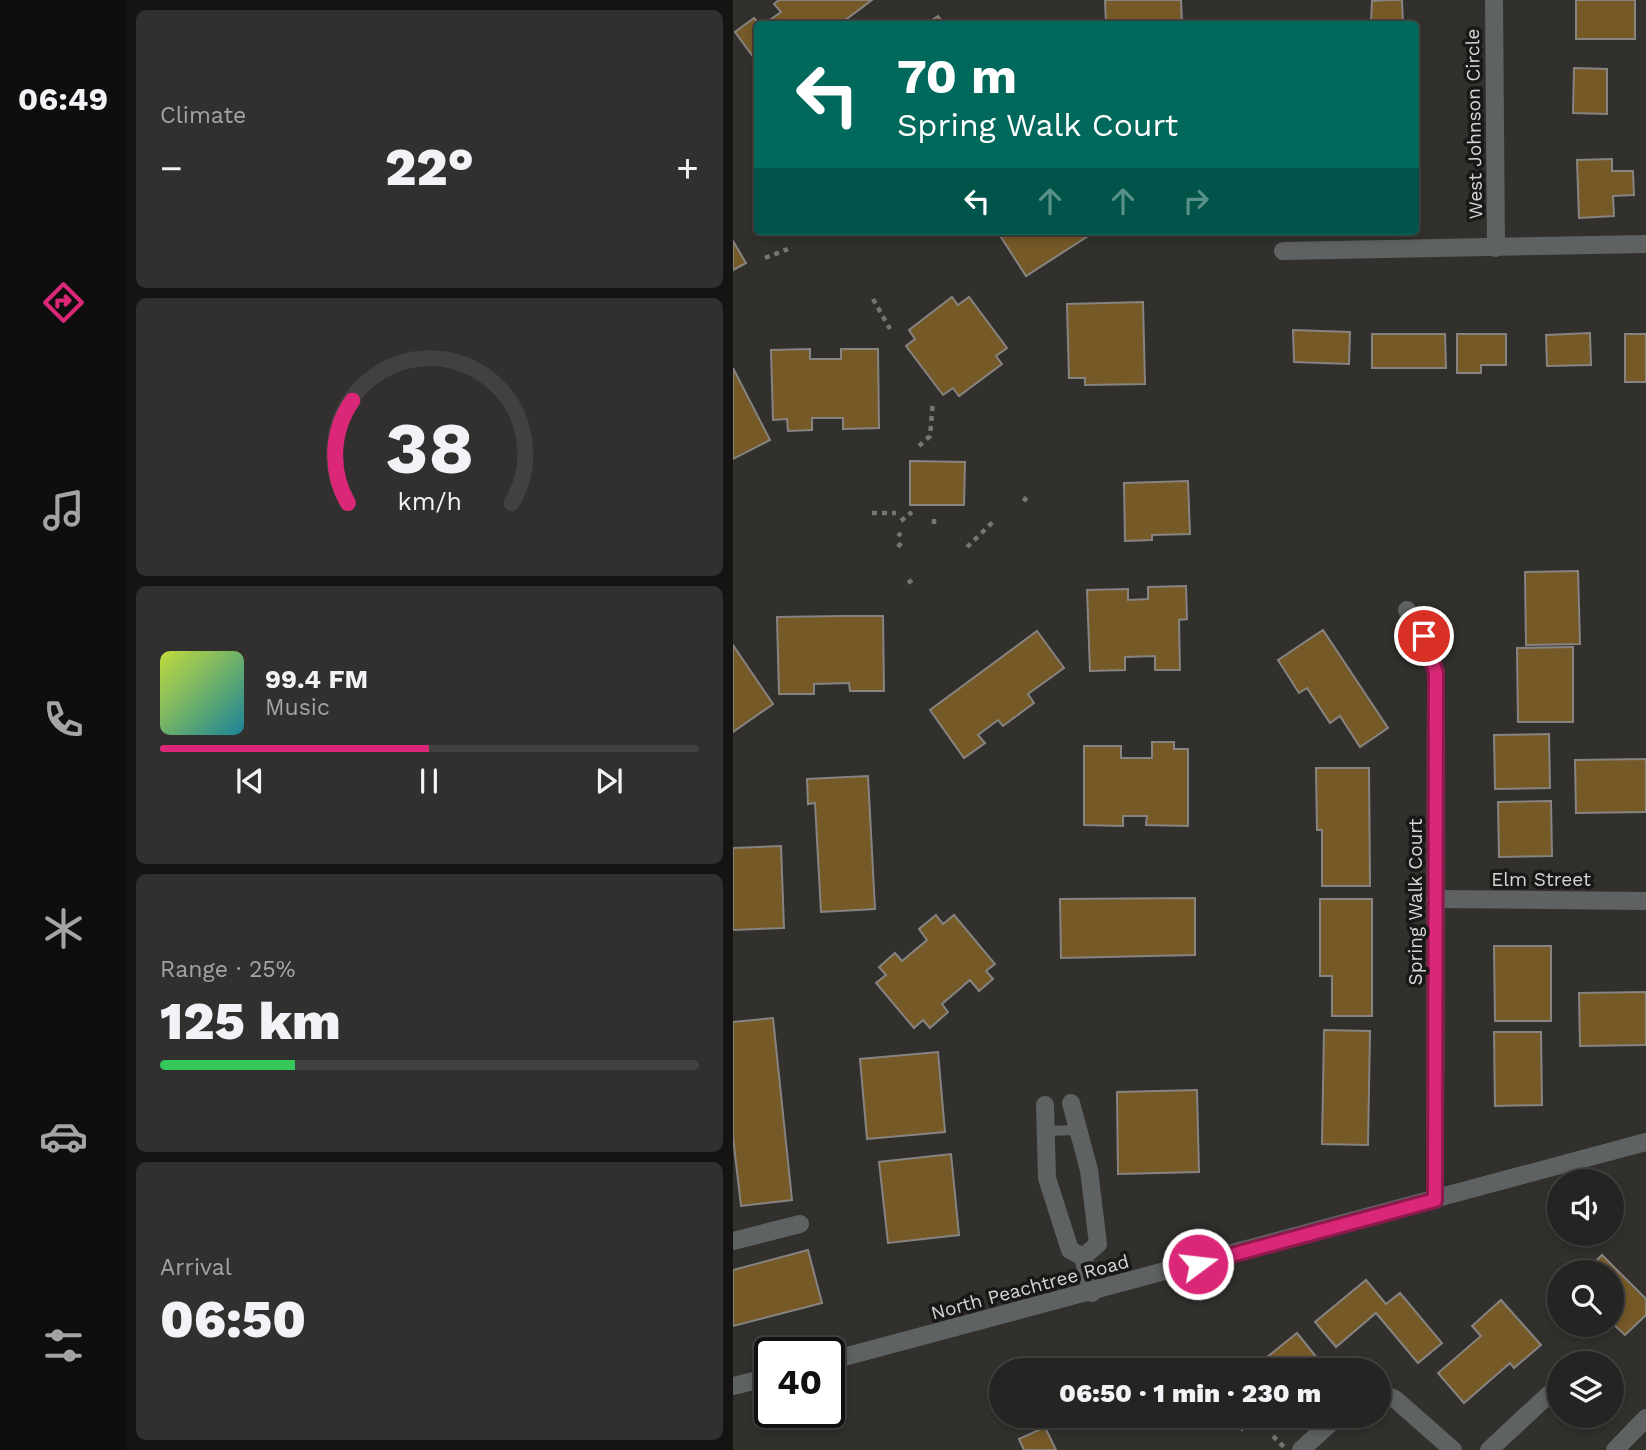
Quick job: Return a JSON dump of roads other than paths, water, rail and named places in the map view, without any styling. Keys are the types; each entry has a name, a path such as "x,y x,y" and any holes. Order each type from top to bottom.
{"street":[{"name":"West Johnson Circle","path":"1494,0 1496,247"},
{"name":"West Johnson Circle","path":"1283,251 1646,244"},
{"name":"Spring Walk Court","path":"1407,610 1424,636 1436,673 1435,1200"},
{"name":"Elm Street","path":"1435,899 1646,901"},
{"path":"1071,1103 1089,1170 1098,1244 1083,1257"},
{"path":"1045,1105 1047,1178 1070,1250 1083,1257 1092,1293"},
{"name":"North Peachtree Road","path":"845,1357 1092,1293 1646,1142"},
{"path":"733,1241 800,1224"},
{"path":"733,1386 754,1381"},
{"path":"1489,1450 1547,1396"},
{"path":"1391,1397 1453,1450"},
{"path":"1615,1450 1646,1418"},
{"path":"1301,1450 1325,1428"}],"lane":[{"path":"1045,1130 1078,1130"}]}
